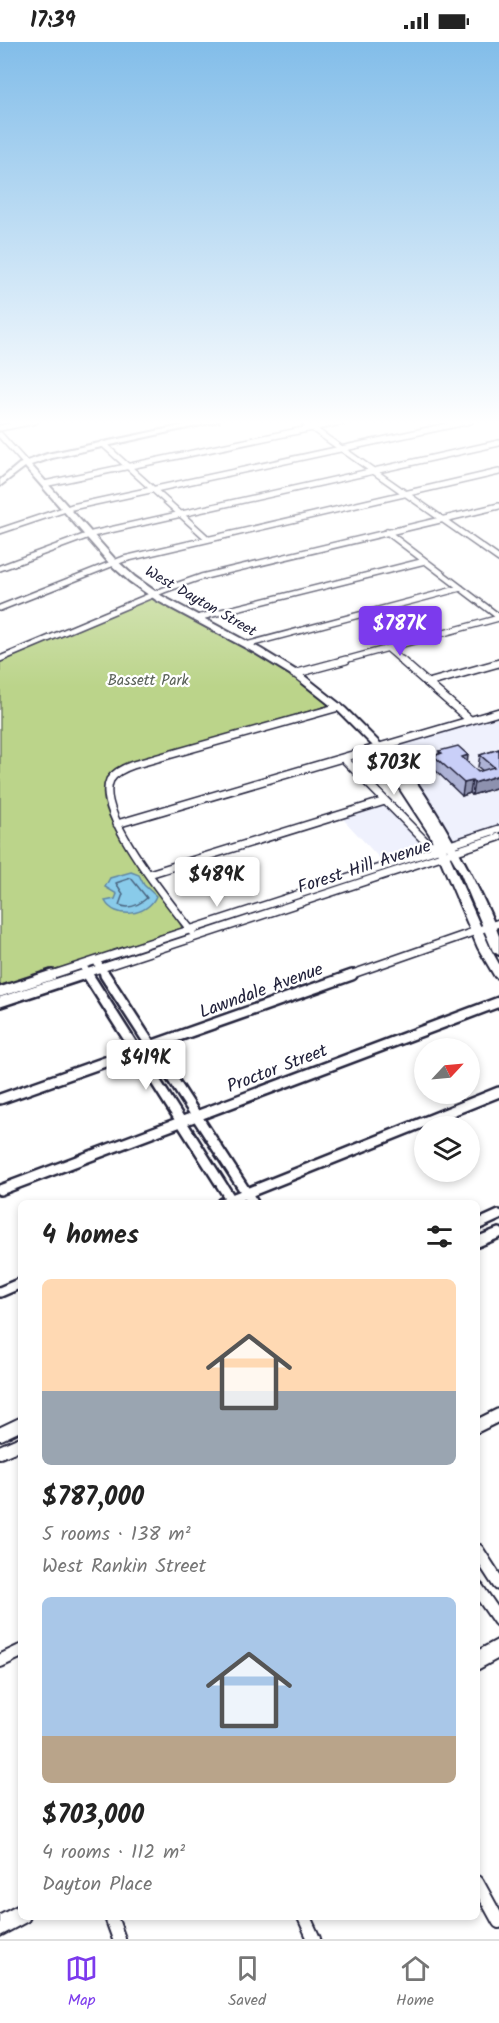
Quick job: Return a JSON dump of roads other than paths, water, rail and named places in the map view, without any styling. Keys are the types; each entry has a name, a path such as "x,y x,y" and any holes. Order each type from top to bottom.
{"street":[{"path":"0,531 62,510"},
{"name":"West Dayton Street","path":"67,510 114,562 154,594 294,674 339,708 379,747 378,753 413,791 448,850 499,951"},
{"path":"175,510 208,539"},
{"path":"0,568 90,535 200,510"},
{"path":"0,608 114,562 335,510"},
{"path":"430,510 499,559"},
{"path":"0,659 154,594 222,571 484,510"},
{"path":"387,532 499,618"},
{"path":"196,618 425,561"},
{"path":"246,645 461,588"},
{"path":"294,674 499,618"},
{"path":"387,648 470,720"},
{"path":"428,683 499,663"},
{"path":"193,934 129,847 117,824 108,791 110,782 116,774 138,763 339,708"},
{"path":"117,824 499,712"},
{"path":"344,758 427,843 448,850"},
{"path":"149,874 386,801"},
{"name":"Forest Hill Avenue","path":"448,850 499,829"},
{"name":"Forest Hill Avenue","path":"0,992 98,965 448,850 499,837"},
{"name":"West Dayton Street","path":"488,927 499,974"},
{"name":"Lawndale Avenue","path":"0,1100 488,927"},
{"path":"98,965 251,1200"},
{"path":"84,969 181,1122 227,1200"},
{"name":"Forest Hill Avenue","path":"0,1002 84,969"},
{"name":"Proctor Street","path":"0,1190 499,1002"},
{"path":"232,1200 499,1092"},
{"path":"480,1224 495,1217 499,1228"},
{"path":"480,1241 499,1233"},
{"path":"0,1292 18,1284"},
{"path":"480,1424 499,1415"},
{"path":"0,1434 18,1425"},
{"path":"0,1452 18,1444"},
{"path":"480,1555 499,1584"},
{"path":"480,1592 499,1620"},
{"path":"480,1659 499,1648"},
{"path":"0,1661 18,1652"},
{"path":"480,1887 499,1922"},
{"path":"0,1926 18,1916"},
{"path":"112,1920 119,1939"},
{"path":"305,1920 314,1939"}],"water":[{"path":"131,872 139,875 144,885 156,896 152,903 139,911 123,913 116,911 105,901 115,899 117,894 105,887 110,878"}],"park label":[{"name":"Bassett Park","path":"148,680"}]}
